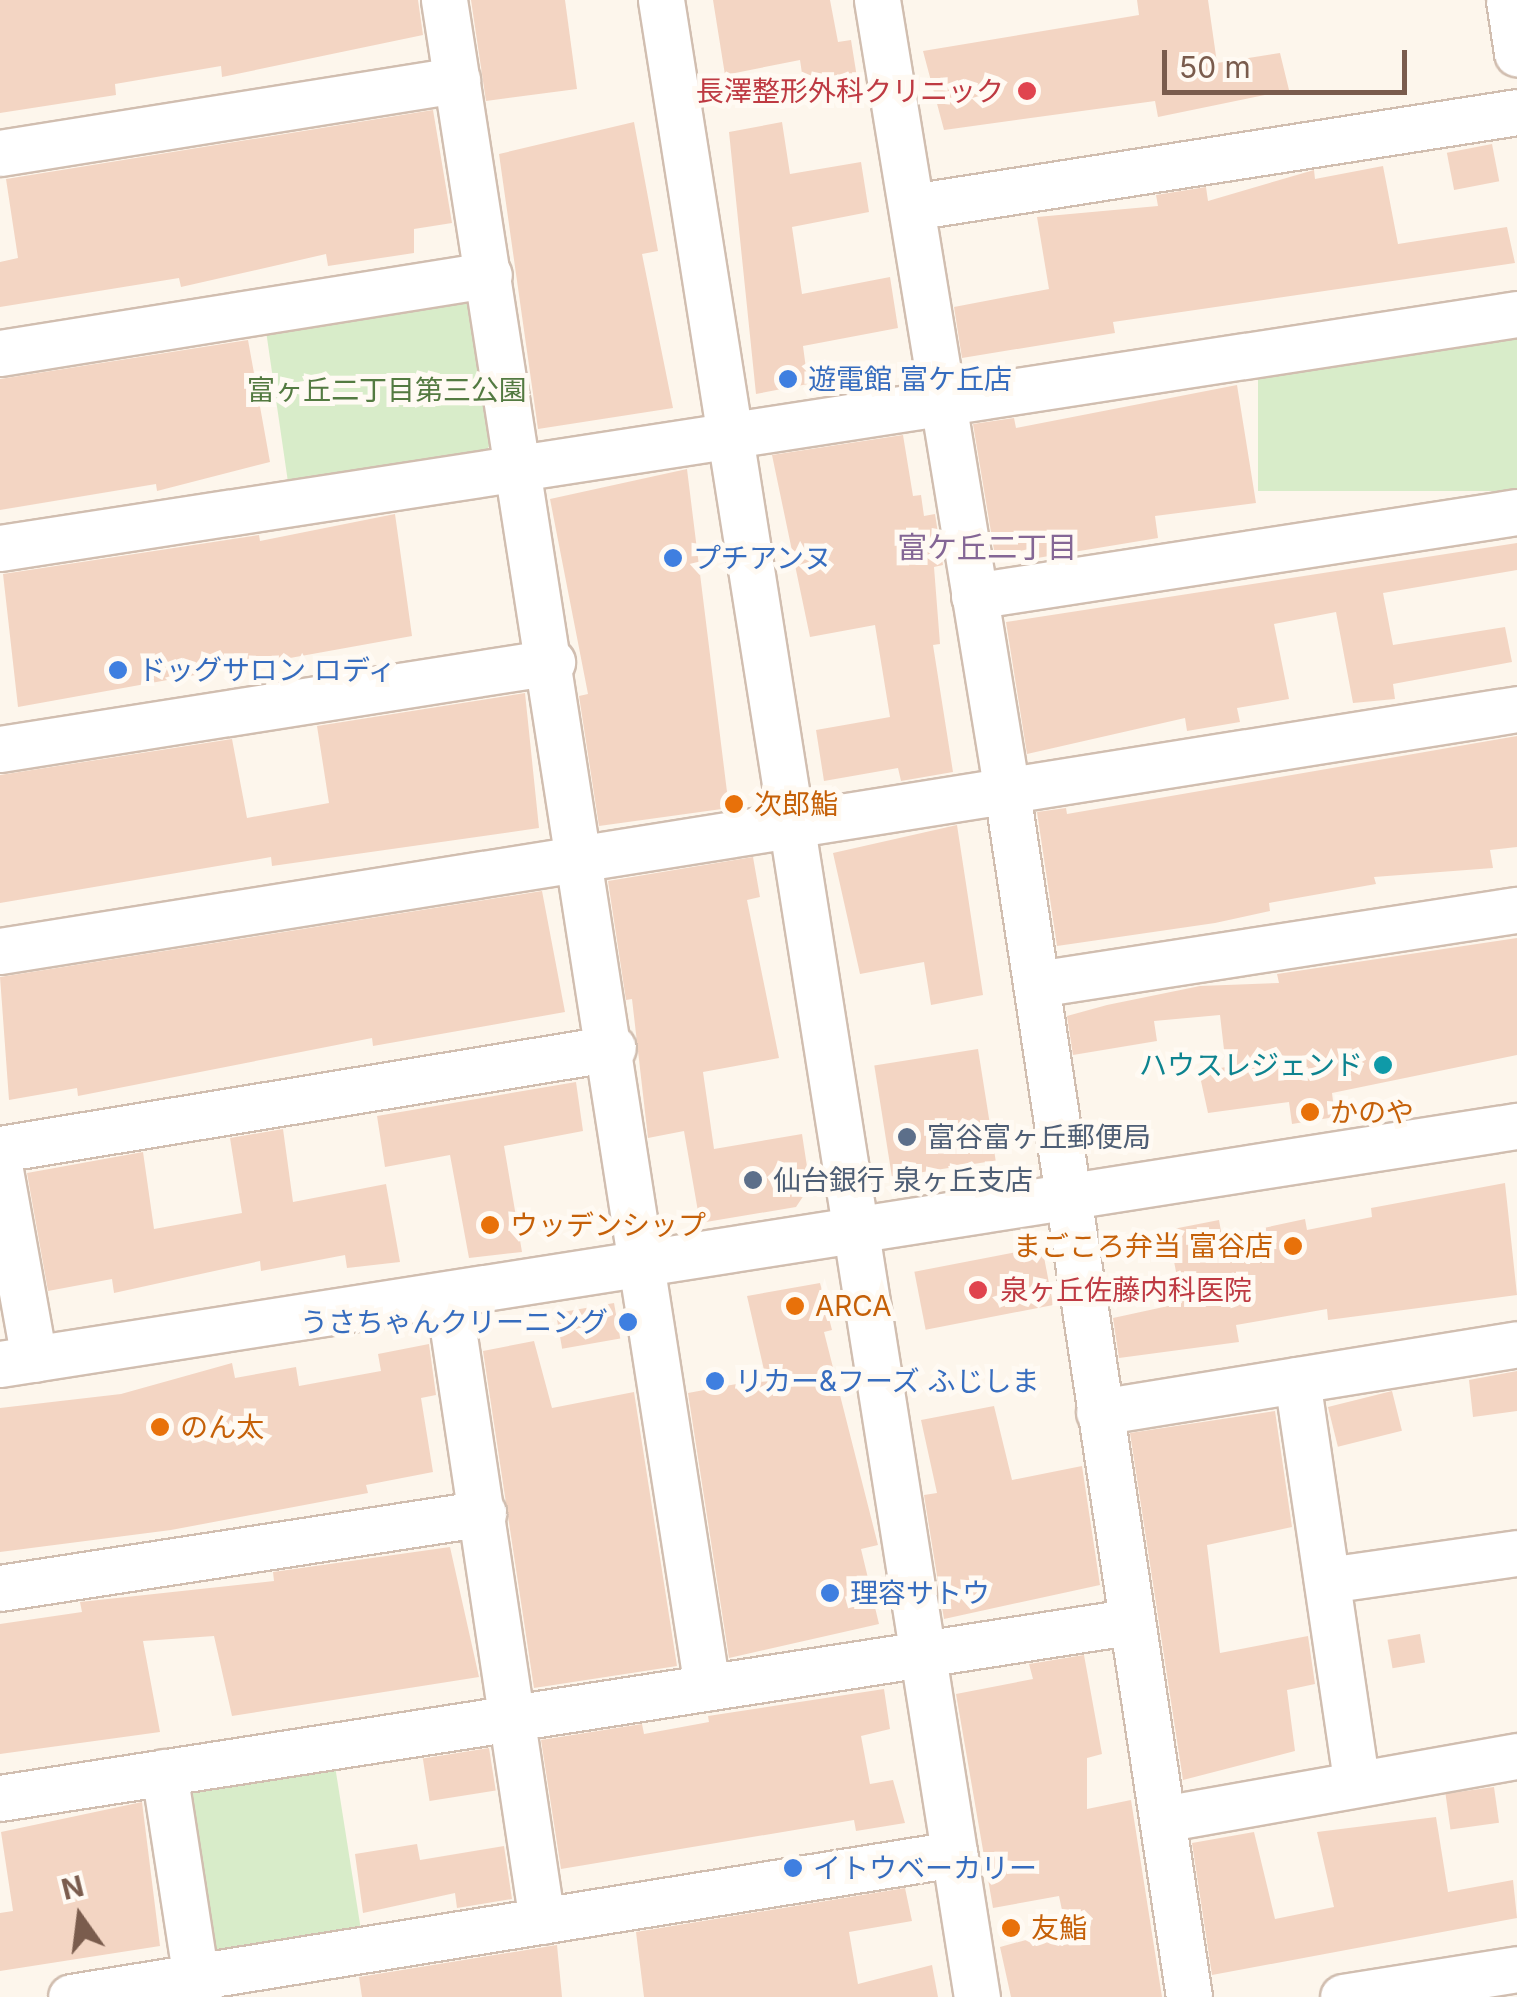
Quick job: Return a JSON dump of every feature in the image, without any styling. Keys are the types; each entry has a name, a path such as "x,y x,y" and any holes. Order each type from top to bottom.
{"street":[{"path":"444,0 584,859 708,1688"},
{"path":"661,0 977,1997"},
{"path":"877,0 1008,792 1128,1622 1189,1997"},
{"path":"1509,0 1517,53"},
{"path":"0,153 457,80"},
{"path":"912,206 1517,112"},
{"path":"0,353 489,276"},
{"path":"0,548 1517,314"},
{"path":"974,596 1517,512"},
{"path":"0,750 552,662"},
{"path":"0,951 1517,709"},
{"path":"1037,984 1517,910"},
{"path":"0,1149 613,1048"},
{"path":"0,1170 17,1362 1517,1126"},
{"path":"448,1296 516,1718 542,1921"},
{"path":"1098,1412 1517,1344"},
{"path":"1297,1380 1356,1781"},
{"path":"0,1588 483,1512"},
{"path":"1327,1580 1517,1553"},
{"path":"0,1798 1128,1622"},
{"path":"1163,1819 1356,1781 1517,1756"},
{"path":"164,1772 197,1987"},
{"path":"71,1997 197,1987 542,1921 954,1854"},
{"path":"1343,1997 1517,1969"}],"green space":[{"name":"富ヶ丘二丁目第三公園","path":"472,294 498,434 480,459 289,489 265,324"},
{"path":"1258,330 1517,330 1517,491 1258,491"},
{"path":"335,1766 361,1931 216,1954 190,1789"}],"building":[{"path":"0,0 418,0 423,35 222,77 221,66 115,84 116,95 0,113"},
{"path":"471,0 565,0 577,89 486,101"},
{"path":"713,0 830,0 838,42 851,40 859,90 806,101 800,60 725,75"},
{"path":"1137,0 1208,0 1217,63 1280,53 1289,90 1158,117 1155,101 944,130 923,51 1139,15"},
{"path":"433,110 452,223 414,229 414,253 328,266 326,254 181,287 179,278 0,307 0,262 18,258 6,179"},
{"path":"634,122 658,251 642,254 673,408 538,429 499,154"},
{"path":"782,122 790,174 861,162 869,212 792,227 802,294 890,277 898,328 803,346 808,384 756,394 729,132"},
{"path":"1492,144 1499,181 1454,190 1447,153"},
{"path":"1383,166 1398,244 1507,227 1515,263 1113,322 1115,333 962,358 954,307 1049,289 1037,217 1158,206 1156,195 1206,187 1208,201 1314,170 1315,179"},
{"path":"248,340 270,462 157,491 156,484 0,510 0,379"},
{"path":"1237,385 1256,503 1155,516 1158,538 1031,559 1029,549 995,556 973,424 1014,418 1016,428"},
{"path":"903,435 913,496 921,495 924,516 935,514 943,565 934,567 940,644 933,645 953,772 901,781 898,768 824,781 816,730 890,717 875,625 810,637 772,455"},
{"path":"687,469 729,808 599,826 579,696 588,694 550,499"},
{"path":"395,514 412,636 18,707 3,574 259,535 260,541"},
{"path":"1517,543 1517,570 1383,593 1393,645 1505,627 1512,662 1393,684 1395,699 1353,703 1336,612 1274,624 1289,699 1237,708 1240,722 1187,731 1185,718 1027,754 1006,622"},
{"path":"525,693 539,828 272,866 271,857 0,903 0,775 232,739 247,818 329,803 317,726"},
{"path":"1517,736 1517,847 1490,850 1493,868 1374,877 1376,884 1269,903 1270,911 1215,923 1057,946 1037,812 1066,808 1067,814"},
{"path":"957,825 983,995 931,1005 924,962 860,974 833,853"},
{"path":"753,857 760,897 747,900 779,1058 703,1072 714,1149 802,1134 810,1186 796,1207 700,1223 684,1131 648,1138 632,999 626,1000 608,881"},
{"path":"542,891 565,1012 373,1046 372,1038 78,1096 77,1088 9,1100 0,977"},
{"path":"1517,938 1517,1055 1332,1093 1335,1117 1292,1124 1289,1102 1208,1113 1199,1072 1226,1067 1220,1015 1154,1021 1157,1041 1073,1055 1067,1016 1107,1005 1200,986 1279,983 1277,974"},
{"path":"978,1049 996,1161 892,1177 874,1065"},
{"path":"576,1082 583,1131 504,1146 522,1252 469,1258 450,1155 385,1167 377,1116"},
{"path":"283,1129 293,1202 386,1184 400,1262 347,1268 345,1255 261,1271 260,1261 114,1293 112,1279 48,1291 27,1173 143,1152 154,1229 242,1213 230,1138"},
{"path":"1505,1183 1517,1295 1328,1320 1327,1309 1236,1325 1239,1342 1119,1358 1113,1318 1182,1303 1168,1230 1219,1220 1222,1237 1305,1219 1307,1230 1372,1217 1371,1208"},
{"path":"1042,1247 1053,1305 926,1330 914,1272"},
{"path":"820,1283 832,1330 824,1332 878,1545 861,1549 879,1624 729,1658 688,1393 758,1380 764,1370 747,1296"},
{"path":"614,1303 620,1338 562,1349 556,1313"},
{"path":"534,1341 552,1408 634,1392 677,1666 534,1688 483,1351"},
{"path":"429,1344 436,1395 421,1398 433,1472 366,1485 368,1493 171,1530 0,1552 0,1408 121,1394 232,1363 235,1378 296,1367 299,1386 381,1371 378,1354"},
{"path":"1517,1371 1517,1411 1473,1417 1469,1380"},
{"path":"1392,1391 1402,1431 1338,1447 1328,1407"},
{"path":"994,1406 1012,1480 1082,1466 1100,1585 944,1619 924,1495 937,1493 921,1420"},
{"path":"1275,1411 1292,1527 1207,1545 1220,1653 1308,1636 1315,1684 1287,1690 1295,1751 1183,1780 1130,1433"},
{"path":"450,1547 479,1677 232,1716 214,1636 143,1641 160,1732 0,1754 0,1624 82,1612 80,1602 274,1581 273,1572"},
{"path":"1420,1634 1425,1663 1393,1668 1388,1640"},
{"path":"1084,1655 1102,1754 1087,1758 1087,1809 1131,1800 1162,1997 1011,1997 1000,1947 1066,1929 1059,1896 993,1908 956,1694 1033,1679 1029,1664"},
{"path":"884,1689 890,1729 861,1736 870,1784 893,1780 905,1823 856,1831 854,1820 561,1869 541,1740 642,1724 644,1734 709,1722 708,1716"},
{"path":"489,1748 496,1790 430,1801 423,1758"},
{"path":"1494,1787 1499,1823 1450,1829 1445,1794"},
{"path":"142,1802 160,1946 0,1971 0,1913 13,1911 1,1832"},
{"path":"1436,1817 1448,1892 1513,1880 1517,1918 1212,1975 1192,1843 1254,1832 1275,1919 1334,1907 1317,1832"},
{"path":"417,1844 420,1860 504,1846 512,1899 457,1908 455,1893 363,1913 355,1854"},
{"path":"905,1888 912,1921 849,1932 858,1984 932,1965 938,1997 644,1997 636,1932"},
{"path":"557,1945 562,1997 362,1997 359,1977"}],"place":[{"name":"長澤整形外科クリニック","path":"1027,91"},
{"name":"遊電館 富ケ丘店","path":"788,379"},
{"name":"プチアンヌ","path":"673,558"},
{"name":"ドッグサロン ロディ","path":"118,670"},
{"name":"次郎鮨","path":"734,804"},
{"name":"ハウスレジェンド","path":"1383,1065"},
{"name":"かのや","path":"1310,1112"},
{"name":"富谷富ヶ丘郵便局","path":"907,1137"},
{"name":"仙台銀行 泉ヶ丘支店","path":"753,1180"},
{"name":"ウッデンシップ","path":"490,1225"},
{"name":"まごころ弁当 富谷店","path":"1293,1246"},
{"name":"泉ヶ丘佐藤内科医院","path":"978,1290"},
{"name":"ARCA","path":"795,1306"},
{"name":"うさちゃんクリーニング","path":"628,1322"},
{"name":"リカー&フーズ ふじしま","path":"715,1381"},
{"name":"のん太","path":"160,1427"},
{"name":"理容サトウ","path":"830,1593"},
{"name":"イトウベーカリー","path":"793,1868"},
{"name":"友鮨","path":"1011,1928"}],"district":[{"name":"富ケ丘二丁目","path":"987,547"}]}
